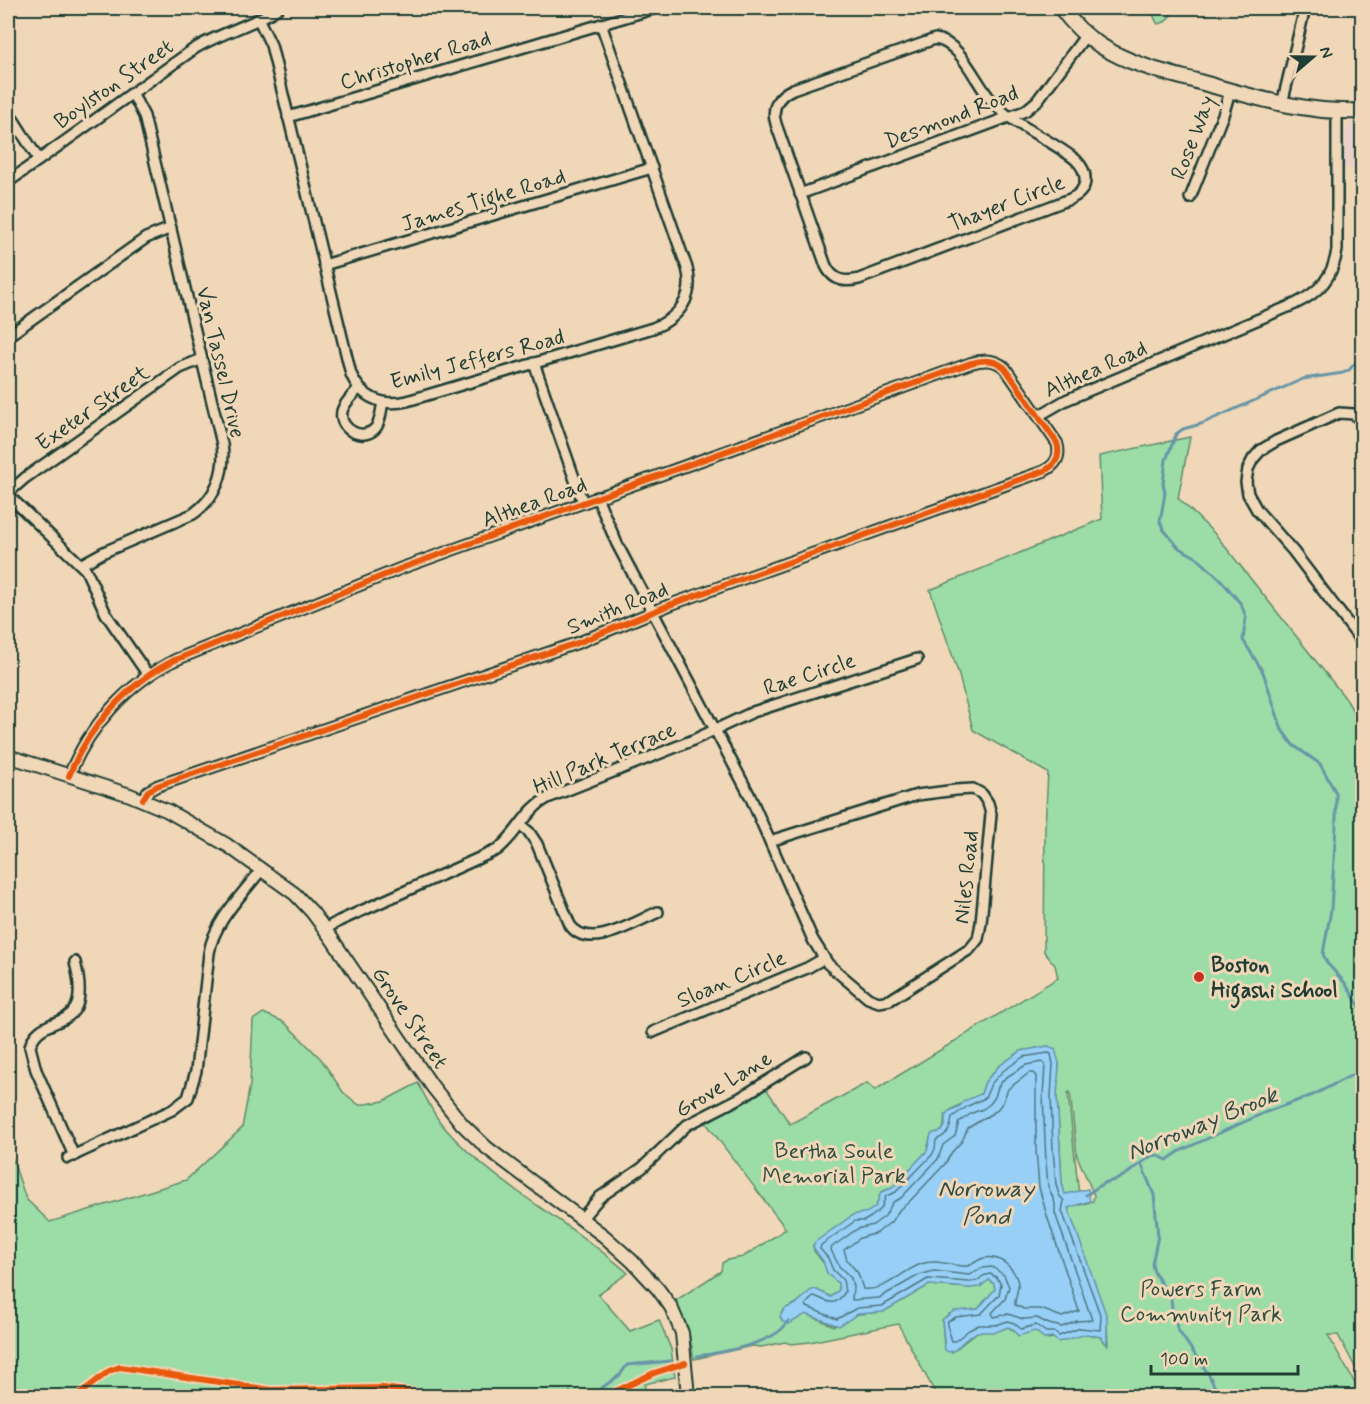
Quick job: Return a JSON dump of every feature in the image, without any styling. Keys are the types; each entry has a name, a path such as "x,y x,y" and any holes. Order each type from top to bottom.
{"main road":[{"path":"1061,8 1086,36 1109,51 1131,61 1282,104 1337,112 1362,111"}],"street":[{"name":"Boylston Street","path":"8,182 201,45 259,20 278,8"},
{"name":"Christopher Road","path":"288,117 656,8"},
{"path":"1282,104 1305,8"},
{"name":"Emily Jeffers Road","path":"259,20 271,45 350,369 359,388 371,398 382,402 407,401 659,326 676,315 684,305 689,286 688,274 601,24"},
{"name":"Desmond Road","path":"800,194 1025,111 1033,105 1086,36"},
{"name":"Thayer Circle","path":"940,40 949,43 956,50 992,101 1011,117 1070,155 1079,163 1086,179 1079,195 849,282 838,280 828,270 800,194 774,114 775,105 780,97 793,89 926,42 940,40"},
{"name":"Rose Way","path":"1190,198 1230,91"},
{"name":"Van Tassel Drive","path":"82,564 104,552 187,518 204,506 212,495 222,470 223,450 171,228 144,116 132,93"},
{"path":"8,111 39,160"},
{"name":"Althea Road","path":"69,776 80,752 112,708 148,675 207,647 393,571 980,360 1002,365 1040,415 1066,400 1296,304 1323,286 1332,271 1337,250 1337,112"},
{"name":"James Tighe Road","path":"324,265 651,168"},
{"path":"8,336 146,238 171,228"},
{"name":"Exeter Street","path":"8,494 25,478 180,368 202,359"},
{"path":"534,363 583,503"},
{"path":"359,388 346,403 342,412 344,425 353,433 364,434 373,430 378,423 382,402"},
{"path":"1362,422 1354,414 1339,413 1276,441 1261,450 1253,459 1248,469 1246,482 1248,494 1257,510 1293,551 1362,642"},
{"name":"Smith Road","path":"143,799 148,791 157,786 590,639 672,604 1044,471 1054,464 1059,450 1056,439 1040,415"},
{"path":"8,494 82,564 94,583 106,614 148,675"},
{"name":"Niles Road","path":"597,497 616,544 715,730 770,841 823,959 868,998 884,1001 900,995 970,949 978,939 990,820 988,803 982,794 973,789 924,794 770,841"},
{"name":"Rae Circle","path":"715,730 753,712 917,659"},
{"name":"Hill Park Terrace","path":"325,929 490,854 503,845 532,810 545,799 715,730"},
{"name":"Grove Street","path":"8,756 143,799 210,834 295,894 325,929 432,1086 457,1118 487,1148 582,1218 632,1261 658,1289 670,1307 682,1334 688,1396"},
{"path":"520,825 529,832 537,844 570,925 580,935 590,938 601,936 658,912"},
{"path":"75,962 80,987 76,1009 37,1034 30,1047 36,1071 71,1157 172,1110 188,1098 196,1071 210,946 222,921 262,869"},
{"name":"Sloan Circle","path":"654,1032 807,968 823,959"},
{"name":"Grove Lane","path":"582,1218 600,1197 642,1168 687,1125 720,1109 806,1057"}],"shaded area":[{"path":"1362,121 1362,168 1344,168 1345,131 1352,122"}],"green space":[{"path":"1149,8 1177,8 1165,22 1158,24"},
{"path":"1190,437 1178,498 1216,535 1346,699 1362,726 1362,1380 1338,1335 1328,1335 1362,1396 937,1396 898,1324 810,1342 752,1346 694,1359 688,1328 675,1301 721,1271 722,1263 743,1257 786,1229 706,1123 765,1087 790,1124 867,1083 875,1090 1058,978 1055,965 1044,952 1045,826 1048,773 973,730 958,672 930,590 1102,519 1099,456","holes":["1048,1046 1059,1063 1057,1096 1062,1183 1068,1208 1101,1302 1107,1327 1108,1344 1103,1342 1101,1337 1087,1334 1046,1339 1035,1331 1015,1332 1008,1327 977,1332 952,1352 944,1346 942,1320 949,1314 978,1309 995,1289 994,1284 989,1280 970,1288 929,1285 883,1312 858,1314 834,1326 806,1314 792,1322 781,1313 815,1289 831,1297 839,1290 838,1283 827,1273 813,1245 853,1215 868,1213 876,1206 881,1192 892,1188 927,1151 930,1138 934,1133 942,1131 947,1113 981,1094 985,1082 999,1066 1021,1051","1070,1092 1077,1156 1094,1195 1093,1201 1080,1205 1068,1093"]},
{"path":"263,1013 284,1022 321,1059 343,1092 359,1105 384,1101 418,1083 440,1122 464,1148 509,1185 606,1254 628,1273 598,1294 630,1331 659,1320 671,1349 675,1377 645,1384 644,1396 574,1396 569,1391 573,1396 8,1396 8,1146 26,1199 50,1222 186,1180 242,1128 250,1085 253,1020"}],"water":[{"name":"Norroway Pond","path":"1048,1046 1055,1049 1059,1063 1057,1096 1062,1183 1065,1194 1088,1189 1090,1201 1068,1208 1107,1317 1107,1345 1101,1337 1087,1334 1058,1342 1052,1337 1044,1338 1035,1331 1018,1336 1013,1329 1008,1327 996,1332 977,1332 955,1350 949,1352 945,1350 942,1320 954,1311 978,1309 995,1289 994,1284 989,1280 980,1287 970,1288 929,1285 883,1312 858,1314 839,1326 806,1314 789,1324 783,1322 780,1317 784,1309 796,1304 810,1291 815,1289 831,1297 839,1290 838,1283 827,1273 823,1261 813,1247 815,1242 853,1215 868,1212 876,1206 881,1192 892,1188 927,1151 931,1134 942,1131 948,1112 960,1106 964,1101 981,1094 985,1082 999,1066 1021,1051"}],"waterway":[{"path":"1358,360 1343,373 1303,379 1201,424 1183,429 1176,434 1166,460 1163,484 1165,493 1160,522 1179,548 1196,557 1220,579 1241,604 1246,617 1243,640 1263,672 1282,730 1293,745 1320,764 1336,793 1331,910 1323,954 1327,963 1345,983 1362,1010"},
{"name":"Norroway Brook","path":"1086,1195 1104,1183 1118,1179 1151,1156 1157,1155 1167,1160 1180,1151 1266,1112 1313,1095 1362,1070"},
{"path":"1141,1163 1154,1195 1158,1236 1152,1264 1154,1272 1171,1299 1178,1330 1209,1375 1219,1396"},
{"name":"Norroway Brook","path":"697,1356 761,1341 782,1329 788,1321"},
{"name":"Norroway Brook","path":"595,1396 600,1389 620,1375 627,1365 671,1361"}],"cycle path":[{"path":"69,776 87,740 112,708 141,681 175,660 402,568 971,363 989,361 1005,368 1057,443 1056,460 1044,471 672,604 580,642 157,786 148,791 143,799"},
{"path":"606,1396 654,1373 685,1363"},
{"path":"77,1396 109,1371 120,1367 271,1390 383,1388 441,1396"}],"place":[{"name":"Boston Higashi School","path":"1199,977"}],"park label":[{"name":"Bertha Soule Memorial Park","path":"834,1162"},
{"name":"Powers Farm Community Park","path":"1201,1300"}]}
